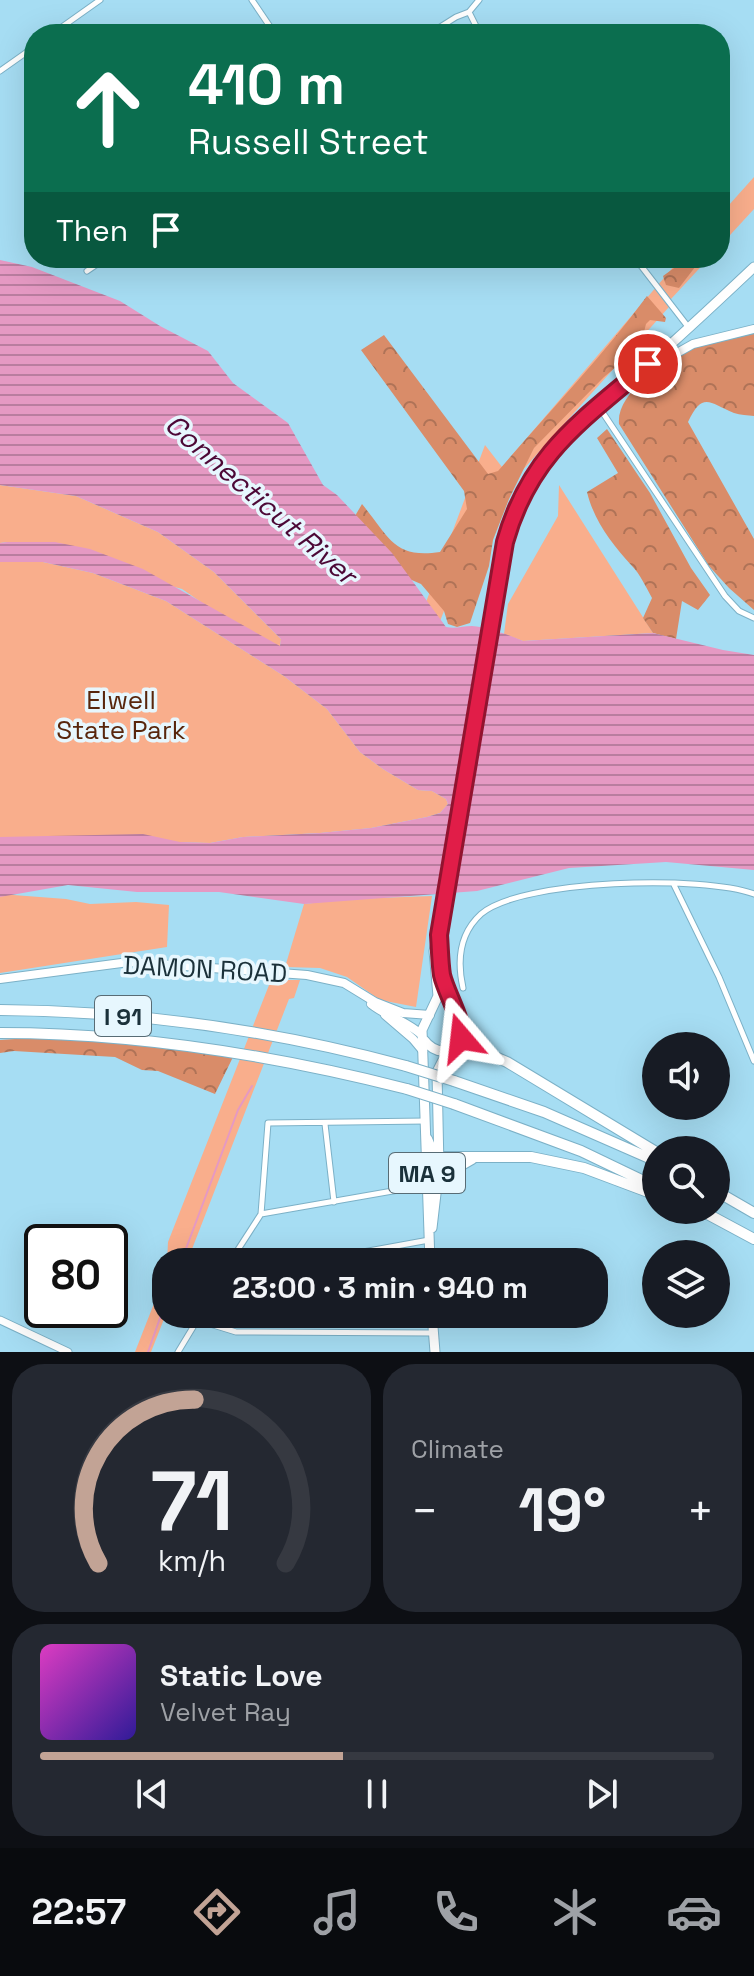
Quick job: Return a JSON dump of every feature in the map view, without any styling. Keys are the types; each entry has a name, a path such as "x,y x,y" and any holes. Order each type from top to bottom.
{"highway":[{"path":"462,1028 461,1038 452,1049 444,1052 435,1050 422,1037 424,1021 438,996 433,959 496,586 508,533 528,484 563,437 690,329 754,267"},
{"path":"439,935 441,971 456,1016 474,1048 507,1062 642,1144"},
{"name":"I 91","path":"0,1010 122,1015 282,1037 406,1066 454,1081 544,1112 642,1155"},
{"path":"430,1015 444,1012 456,1016"},
{"name":"I 91","path":"0,1033 113,1037 276,1058 407,1089 454,1104 581,1151 642,1180"},
{"name":"MA 9","path":"422,1037 427,1139 433,1187"},
{"name":"MA 9","path":"430,1248 433,1187 439,1157 437,1072 452,1049"},
{"path":"427,1139 432,1151 439,1157 531,1157 568,1164 642,1189"},
{"path":"433,1187 455,1167 480,1156"},
{"path":"730,1199 754,1213"},
{"path":"723,1224 743,1232"},
{"path":"727,1224 754,1239"},
{"path":"433,1328 435,1352"}],"main road":[{"path":"628,382 682,349 754,329"},
{"name":"DAMON ROAD","path":"0,979 116,963 157,962 228,971 322,977 344,983 375,1002 403,1013 430,1015"},
{"name":"DAMON ROAD","path":"359,993 423,1051"},
{"name":"DAMON ROAD","path":"382,1012 406,1022 422,1037"}],"street":[{"path":"66,24 100,0"},
{"path":"252,0 268,24"},
{"path":"444,24 469,12 479,0"},
{"path":"469,12 475,24"},
{"path":"0,71 24,54"},
{"path":"87,271 91,268"},
{"path":"643,268 690,329"},
{"path":"598,406 725,596 735,607 754,618"},
{"path":"463,988 459,968 466,933 480,915 501,902 540,892 636,883 721,885 754,894"},
{"path":"674,885 719,977 754,1061"},
{"path":"239,1248 261,1214 268,1123 427,1121"},
{"path":"325,1124 334,1202"},
{"path":"261,1214 433,1187"},
{"path":"386,1248 430,1240"},
{"path":"0,1320 68,1352"},
{"path":"178,1352 192,1328"},
{"path":"226,1328 236,1332 433,1333"}],"green space":[{"path":"754,177 754,209 730,235 730,204"},
{"path":"672,268 700,268 671,299 669,307 512,482 444,611 412,692 396,682 485,445 502,467"},
{"path":"674,268 694,268 679,288 666,285 663,276"},
{"path":"647,296 666,318 665,322 650,320 642,340 630,355 534,448 493,540 489,566 470,623 457,627 448,624 444,611 421,584 407,578 355,516 362,504 394,543 402,549 425,553 440,552 467,509 464,491 361,350 384,335 488,474 498,471"},
{"path":"754,332 754,416 734,413 707,402 698,406 688,422 754,539 754,610 709,566 619,424 620,412 633,390 666,363 703,344"},
{"path":"607,429 650,493 691,568 710,595 698,610 682,601 676,639 653,633 643,618 652,598 638,573 605,532 590,503 587,492 618,473 597,438"},
{"path":"0,485 76,496 158,532 214,572 281,639 280,647 214,611 182,589 7,542 0,543"},
{"path":"559,485 653,633 523,641 504,634 508,604 558,516"},
{"name":"Elwell State Park","path":"0,562 43,562 93,573 166,601 284,676 327,709 360,752 383,769 418,790 432,791 446,799 448,804 440,813 371,828 243,837 210,843 0,837"},
{"path":"0,894 90,904 136,902 169,905 167,947 0,973"},
{"path":"432,896 416,1007 380,1000 347,977 320,968 285,967 304,904"},
{"path":"271,980 300,980 294,998 289,999 192,1248 168,1248"},
{"path":"30,1038 121,1042 233,1057 215,1094 158,1071 142,1070 115,1057 14,1051 0,1053 0,1040"},
{"path":"152,1309 152,1328 160,1328 151,1352 135,1352"}],"water":[{"name":"Connecticut River","path":"0,260 35,268 120,301 208,351 233,383 288,423 323,485 337,495 392,553 446,627 478,627 523,641 653,633 754,655 754,870 666,862 569,868 477,891 304,904 219,892 137,892 68,885 0,897 0,837 143,834 180,842 210,843 243,837 371,828 440,813 448,804 446,799 432,791 418,790 383,769 360,752 327,709 284,676 166,601 93,573 43,562 0,562 0,543 55,542 90,549 143,569 280,646 281,639 214,572 158,532 76,496 0,485"}],"waterway":[{"path":"186,1248 238,1110 252,1086"},
{"path":"148,1352 156,1328"}],"route":[{"path":"461,1038 462,1028 441,971 439,935 505,542 525,490 550,452 575,425 648,364"}]}
